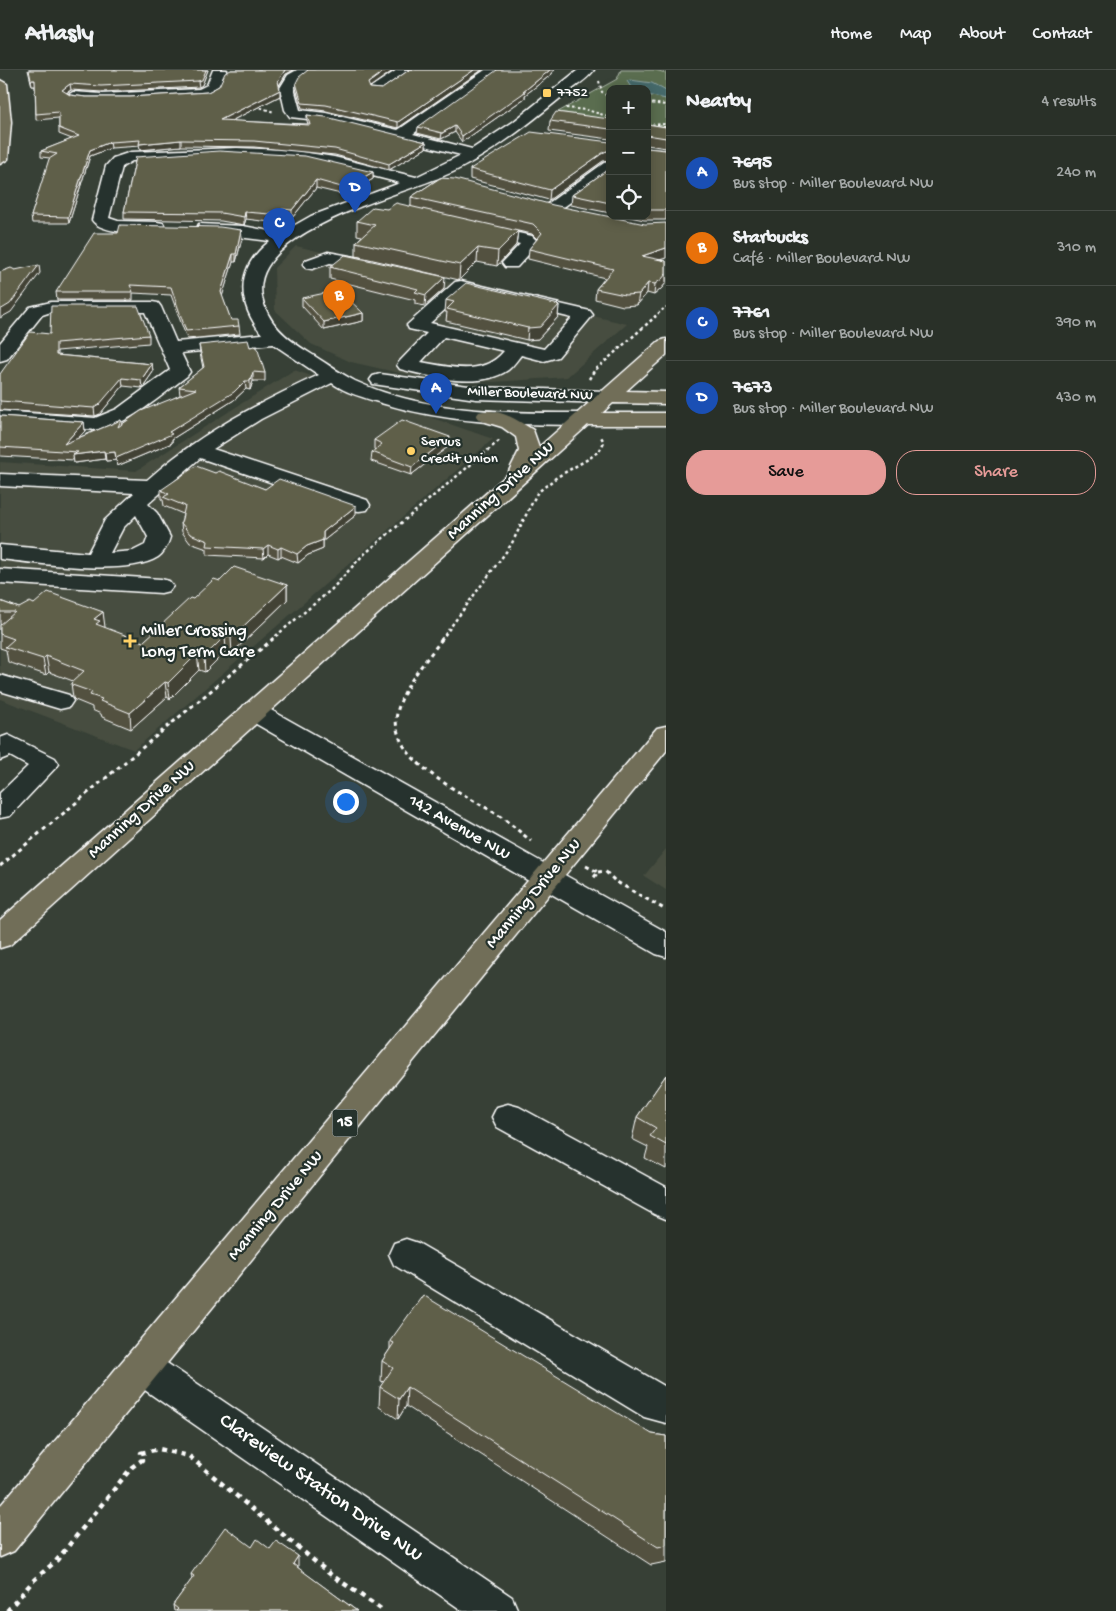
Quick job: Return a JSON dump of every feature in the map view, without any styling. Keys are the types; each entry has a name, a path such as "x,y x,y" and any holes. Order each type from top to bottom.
{"main road":[{"path":"0,84 4,107 4,136 0,159"},
{"name":"Manning Drive NW","path":"0,936 514,478 589,426 607,397 666,345"},
{"path":"607,397 666,398"},
{"path":"486,416 509,424 526,434 529,451 514,478"},
{"path":"589,426 666,419"},
{"name":"Manning Drive NW","path":"0,1537 666,734"}],"street":[{"path":"71,96 112,97 206,92 213,88 220,70"},
{"path":"307,70 293,78 287,88 294,114 326,117 474,154"},
{"path":"376,90 407,70"},
{"path":"400,136 494,70"},
{"name":"Miller Boulevard NW","path":"588,72 508,132 474,154 425,179 310,222 282,238 256,266 251,290 256,309 275,338 358,390 439,410 589,426"},
{"path":"508,132 526,134"},
{"path":"282,238 233,230 181,227 121,227 106,224 100,220 100,216 114,166 122,160 133,157 270,154 332,161 456,183"},
{"path":"570,212 545,206 606,168"},
{"path":"363,203 390,209"},
{"path":"464,226 526,240 530,243 512,263"},
{"path":"312,264 328,257 398,271"},
{"path":"427,326 537,355 551,352 584,315 443,282"},
{"path":"427,326 452,310 468,287"},
{"path":"468,287 427,326 407,365 470,373 489,371 501,366 516,350"},
{"path":"0,355 36,311 50,307 152,307 168,348 180,372 124,413 98,424 0,417"},
{"path":"168,348 275,338"},
{"path":"96,559 113,525 150,487 198,451 260,410 334,375"},
{"name":"Miller Boulevard NW","path":"334,375 453,391 607,397"},
{"path":"198,451 359,504"},
{"path":"0,480 150,487"},
{"path":"0,552 96,559 134,558 148,554 156,548 159,537 146,513 135,504"},
{"path":"0,576 161,586"},
{"path":"0,683 60,700"},
{"name":"142 Avenue NW","path":"253,711 557,867 654,929 666,946"},
{"path":"0,809 46,764 3,746"},
{"path":"508,1116 666,1204"},
{"path":"406,1254 657,1404 666,1405"},
{"name":"Clareview Station Drive NW","path":"142,1367 498,1611"}],"path":[{"path":"588,72 606,94"},
{"path":"651,103 665,105"},
{"path":"252,105 279,114 294,114"},
{"path":"541,106 587,110 606,116"},
{"path":"651,125 666,124"},
{"path":"588,387 594,371 666,307"},
{"path":"557,867 547,846 533,844 508,822 441,782 420,767 401,741 396,711 406,688 511,545 532,499 557,476 600,450 604,442 589,426"},
{"path":"0,866 332,589 368,551 495,443 504,438"},
{"path":"598,872 605,871 615,881 666,910"},
{"path":"7,1611 34,1580 57,1560 132,1466 142,1460 141,1453 158,1448 172,1450 189,1456 330,1574 384,1611"}],"shaded area":[{"path":"296,246 627,324 567,377 493,382 417,377 351,362 311,344 275,310 274,268"},
{"path":"294,370 493,439 134,750 0,699 0,462 136,471"},
{"path":"666,849 666,890 644,876"}],"green space":[{"path":"621,70 655,70 666,73 666,128 651,126 651,85 606,85 617,79"},
{"path":"606,85 606,119 558,112"}],"water":[{"path":"627,81 652,83 666,91 666,99 651,96 651,85 630,85"}],"building":[{"path":"29,70 206,70 202,80 198,81 101,86 70,84 62,90 70,95 86,97 130,97 208,92 219,86 225,73 231,70 285,70 278,81 280,90 220,120 310,125 307,115 326,117 426,142 389,164 335,149 254,141 181,140 139,144 140,140 110,142 90,150 68,217 31,216 49,159 57,154 41,151 79,136 59,128 59,112 36,114 35,80 31,80"},
{"path":"308,70 386,70 368,83 370,88 382,89 409,70 474,70 398,122 326,105 302,103 296,83 299,77"},
{"path":"497,70 550,70 523,92 525,92 462,136 455,126 442,133 418,127"},
{"path":"556,112 606,118 606,128 550,121"},
{"path":"651,125 666,127 666,138 651,136"},
{"path":"531,132 606,141 606,151 550,190 470,169"},
{"path":"651,148 666,150 666,210 651,210"},
{"path":"219,151 305,156 373,172 345,188 316,180 292,210 282,209 279,213 245,212 244,217 221,213 124,212 136,157"},
{"path":"606,171 606,202 572,195"},
{"path":"440,178 455,179 553,205 606,216 606,220 626,220 645,224 666,223 666,248 642,256 666,261 666,274 655,284 648,283 639,294 625,295 596,289 613,269 529,249 542,233 533,224 411,197"},
{"path":"396,203 518,231 498,251 478,248 460,265 356,242 375,225 357,221 373,207 387,209"},
{"path":"120,225 220,227 241,230 236,254 233,254 221,292 231,320 238,320 239,326 186,331 171,287 130,285 133,292 56,292 94,233 118,233"},
{"path":"345,255 445,277 426,295 415,292 418,289 330,267"},
{"path":"39,265 10,304 0,310 0,272 11,268 15,270"},
{"path":"466,283 559,305 540,327 528,328 447,309 454,302 446,300"},
{"path":"339,290 363,313 324,322 302,298"},
{"path":"51,306 138,306 149,335 56,343 56,355 152,364 141,380 122,378 99,405 94,408 0,401 0,374 30,332 50,334"},
{"path":"248,340 250,347 255,346 258,350 265,373 253,372 250,381 245,381 234,392 169,432 172,434 116,458 115,452 105,453 104,451 73,455 78,452 0,447 0,416 84,422 64,444 121,420 118,427 141,411 196,389 179,387 204,367 199,345"},
{"name":"Servus Credit Union","path":"402,420 450,437 412,467 372,452 382,444 374,440"},
{"path":"196,466 215,473 219,471 265,489 279,479 356,506 323,532 323,540 307,546 297,554 281,547 278,549 268,545 263,549 207,546 208,541 190,534 181,523 185,506 163,497 169,494 161,490"},
{"path":"234,567 287,585 231,638 225,636 204,657 197,654 168,683 165,682 130,713 100,701 102,699 90,695 92,692 72,685 71,683 84,671 46,656 43,659 5,647 14,639 0,634 0,625 15,612 0,612 0,601 19,608 30,602 34,604 48,592 103,612 94,619 100,621 96,624 143,642 190,598 193,599 214,579 220,581"},
{"path":"666,1075 666,1145 650,1136 656,1128 637,1117"},
{"path":"423,1295 652,1434 666,1436 666,1545 658,1547 407,1387 399,1399 380,1387 393,1368 382,1361 394,1343 390,1341"},
{"path":"225,1527 252,1547 257,1539 270,1549 276,1541 298,1556 293,1564 357,1611 176,1611 178,1609 173,1605 194,1576 191,1574"}],"place":[{"name":"7752","path":"547,93"},
{"name":"7673","path":"355,213"},
{"name":"7761","path":"279,249"},
{"name":"Starbucks","path":"339,321"},
{"name":"7695","path":"436,414"},
{"name":"Servus Credit Union","path":"411,451"},
{"name":"Miller Crossing Long Term Care","path":"130,641"}]}
